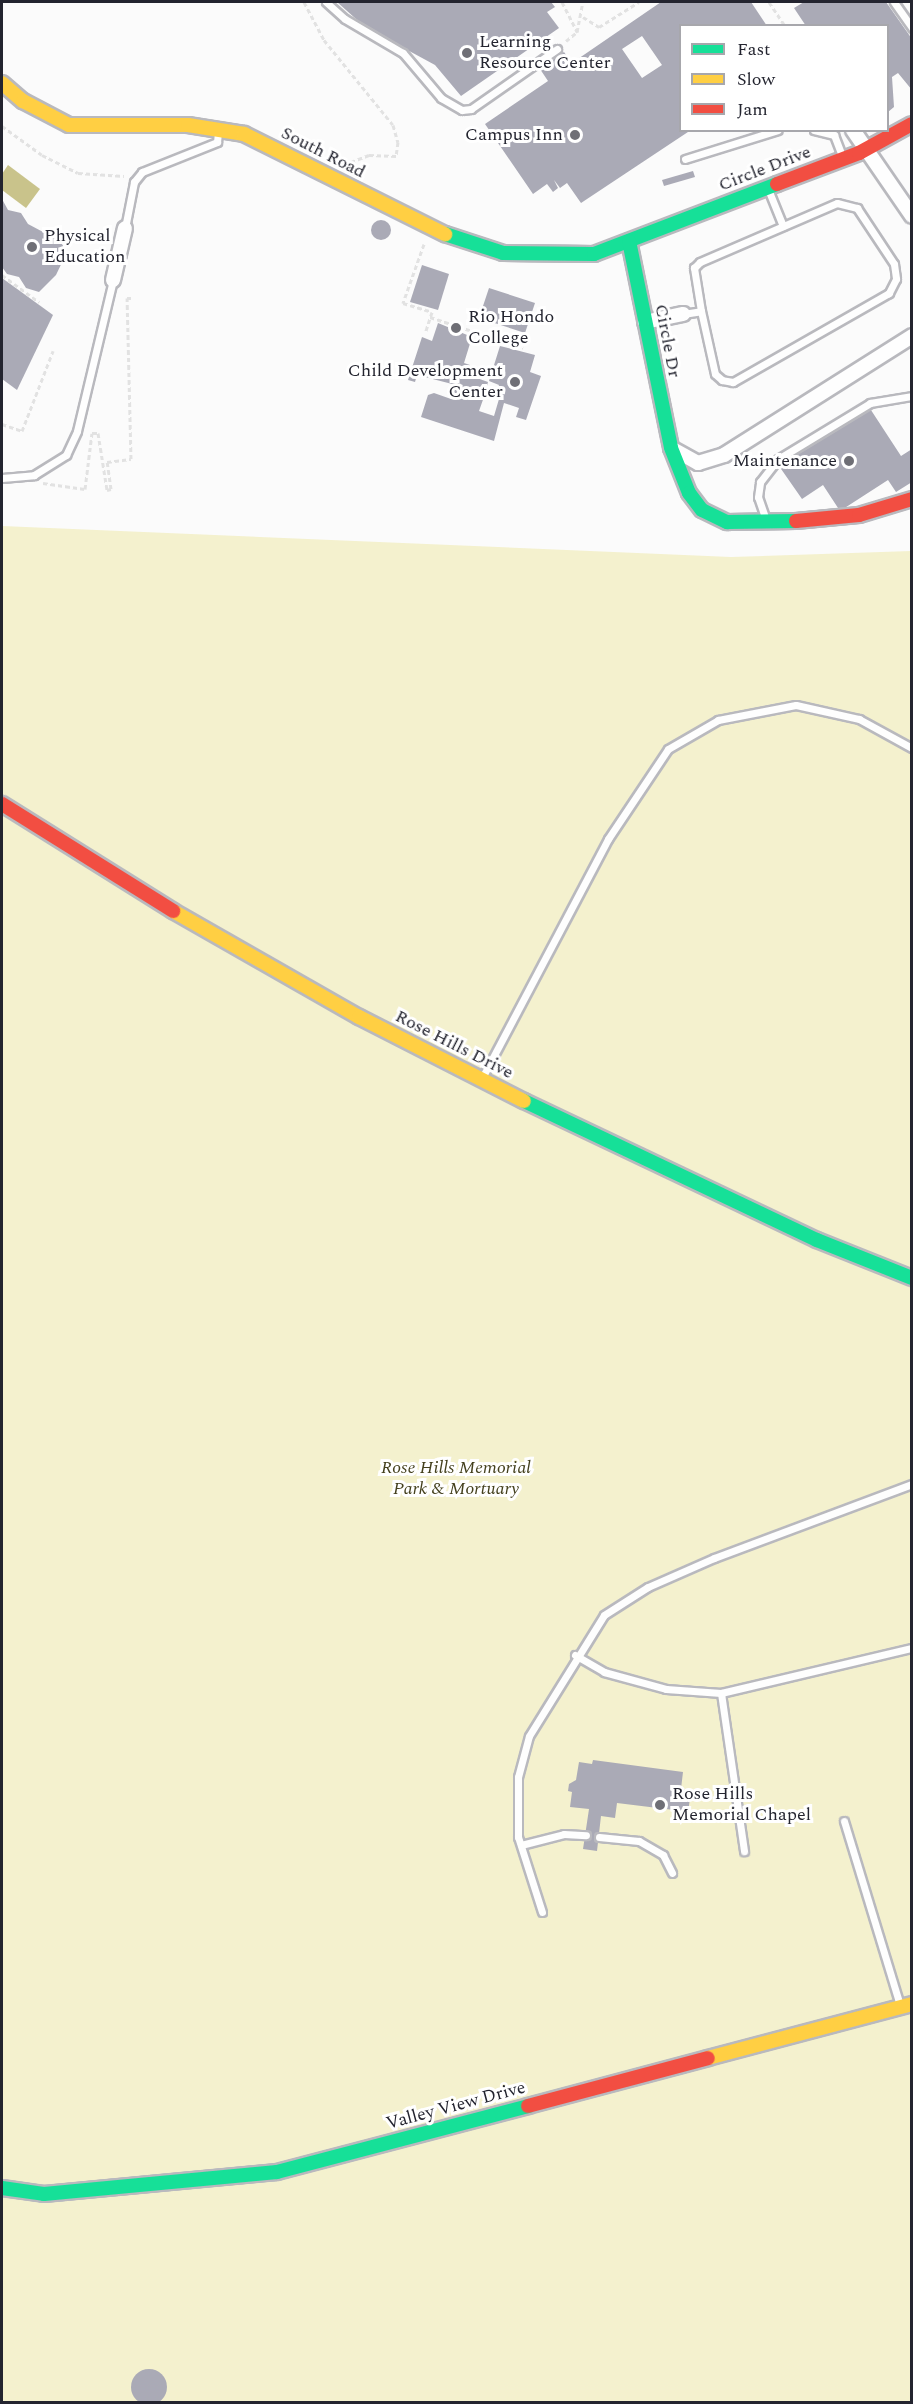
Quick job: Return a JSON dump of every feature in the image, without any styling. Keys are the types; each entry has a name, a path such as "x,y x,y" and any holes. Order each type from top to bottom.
{"street":[{"name":"South Road","path":"2,82 23,101 69,125 188,124 244,134 432,230 503,253 594,254 629,241"},
{"name":"Circle Drive","path":"629,241 864,150 912,124"},
{"path":"854,132 864,150 912,216"},
{"path":"112,280 125,228"},
{"name":"Circle Dr","path":"629,241 671,448 689,493 702,510 727,522 767,522 860,515 912,499"},
{"path":"645,322 683,314"},
{"path":"671,448 698,463 724,455 912,336"},
{"name":"Rose Hills Drive","path":"2,804 127,885 298,984 481,1080 817,1240 912,1278"},
{"name":"Valley View Drive","path":"2,2188 64,2193 277,2172 906,2005"}],"lane":[{"path":"326,2 345,19 403,53 441,98 462,110 471,109 556,49"},
{"path":"894,2 912,28"},
{"path":"125,228 136,179 142,172 217,142 219,130"},
{"path":"685,159 772,132"},
{"path":"822,132 834,135 843,158"},
{"path":"767,187 783,226"},
{"path":"837,203 857,208 894,264 896,279 889,292 733,382 722,380 715,374 694,268 700,262 783,226 837,203"},
{"path":"2,478 34,475 66,455 77,431 112,280"},
{"path":"683,314 701,311"},
{"path":"767,522 758,497 760,482 778,459 870,403 912,396"},
{"path":"481,1080 608,839 668,750 718,720 796,705 860,719 912,748"},
{"path":"542,1912 521,1845 518,1777 529,1736 575,1655 604,1615 648,1587 714,1558 912,1484"},
{"path":"575,1655 604,1672 666,1689 721,1693 912,1648"},
{"path":"721,1693 744,1851"},
{"path":"844,1821 906,2005"},
{"path":"521,1845 564,1834 586,1835"},
{"path":"599,1837 639,1841 663,1855 672,1873"}],"path":[{"path":"304,2 324,40 393,125 398,142 396,156 369,155 351,161 342,166 334,179"},
{"path":"562,2 577,32"},
{"path":"556,49 577,32 583,17 583,2"},
{"path":"583,17 599,27 639,2"},
{"path":"769,2 784,24"},
{"path":"2,126 42,155 78,173 136,179"},
{"path":"425,333 432,312 403,303 427,238"},
{"path":"2,275 39,302"},
{"path":"41,483 86,489 92,434 98,433 107,490 111,489 107,462 131,459 127,298 131,298"},
{"path":"430,317 523,348"},
{"path":"2,424 22,431 53,351"}],"green space":[{"name":"Rose Hills Memorial Park & Mortuary","path":"2,526 731,557 911,551 911,2402 2,2402"}],"shaded area":[{"path":"8,165 40,189 26,208 2,190 2,174"}],"building":[{"name":"Learning Resource Center","path":"337,2 551,2 555,7 547,12 559,28 461,96 435,65 365,27"},
{"name":"Campus Inn","path":"661,2 751,2 766,24 679,24 679,132 688,132 581,203 567,183 560,188 554,180 558,188 553,192 547,184 533,194 485,124 548,81 540,69 564,52 572,63","holes":["642,36 662,65 642,78 622,49"]},
{"path":"804,2 886,2 912,39 912,90 898,73 892,77 894,107 889,111 889,24 805,24 794,8"},
{"path":"693,171 695,177 664,186 662,180"},
{"name":"Physical Education","path":"2,199 8,210 21,213 28,224 60,241 67,252 56,275 39,292 26,288 19,277 7,274 2,267"},
{"path":"381,220 388,223 391,230 388,237 381,240 374,237 371,230 374,223"},
{"path":"422,265 449,274 438,310 410,302"},
{"name":"Physical Education","path":"2,278 53,315 17,390 2,379"},
{"path":"489,288 535,303 525,333 479,318"},
{"name":"Child Development Center","path":"438,323 472,337 464,363 470,365 467,374 453,369 450,377 457,379 460,372 488,382 486,389 497,392 499,385 489,381 500,346 535,355 530,372 541,376 526,420 516,417 519,408 504,403 494,441 421,417 428,395 434,393 451,399 456,385 417,375 415,382 408,380 422,337 432,341","holes":["485,394 499,399 494,416 479,411"]},
{"name":"Maintenance","path":"869,407 901,456 912,449 912,482 896,492 888,480 840,511 823,485 802,499 779,466"},
{"name":"Rose Hills Memorial Chapel","path":"593,1760 683,1772 681,1789 691,1790 687,1821 673,1819 674,1810 617,1803 615,1818 601,1816 597,1851 583,1849 589,1809 570,1807 572,1792 568,1791 569,1784 576,1780 579,1762 592,1764"},
{"path":"149,2369 162,2374 167,2387 162,2400 149,2405 136,2400 131,2387 136,2374"}],"traffic: fast":[{"path":"445,234 503,253 594,254 777,184"},
{"path":"629,241 671,448 689,493 702,510 727,522 796,521"},
{"path":"524,1101 817,1240 912,1278"},
{"path":"2,2188 44,2194 277,2172 528,2106"}],"traffic: slow":[{"path":"2,83 23,101 69,125 188,125 244,134 445,234"},
{"path":"173,911 359,1017 524,1101"},
{"path":"708,2058 912,2004"}],"traffic: jam":[{"path":"777,184 859,153 912,124"},
{"path":"796,521 859,515 912,499"},
{"path":"2,804 173,911"},
{"path":"528,2106 708,2058"}],"place":[{"name":"Learning Resource Center","path":"467,53"},
{"name":"Campus Inn","path":"575,135"},
{"name":"Physical Education","path":"32,247"},
{"name":"Rio Hondo College","path":"456,328"},
{"name":"Child Development Center","path":"515,382"},
{"name":"Maintenance","path":"849,461"},
{"name":"Rose Hills Memorial Chapel","path":"660,1805"}]}
